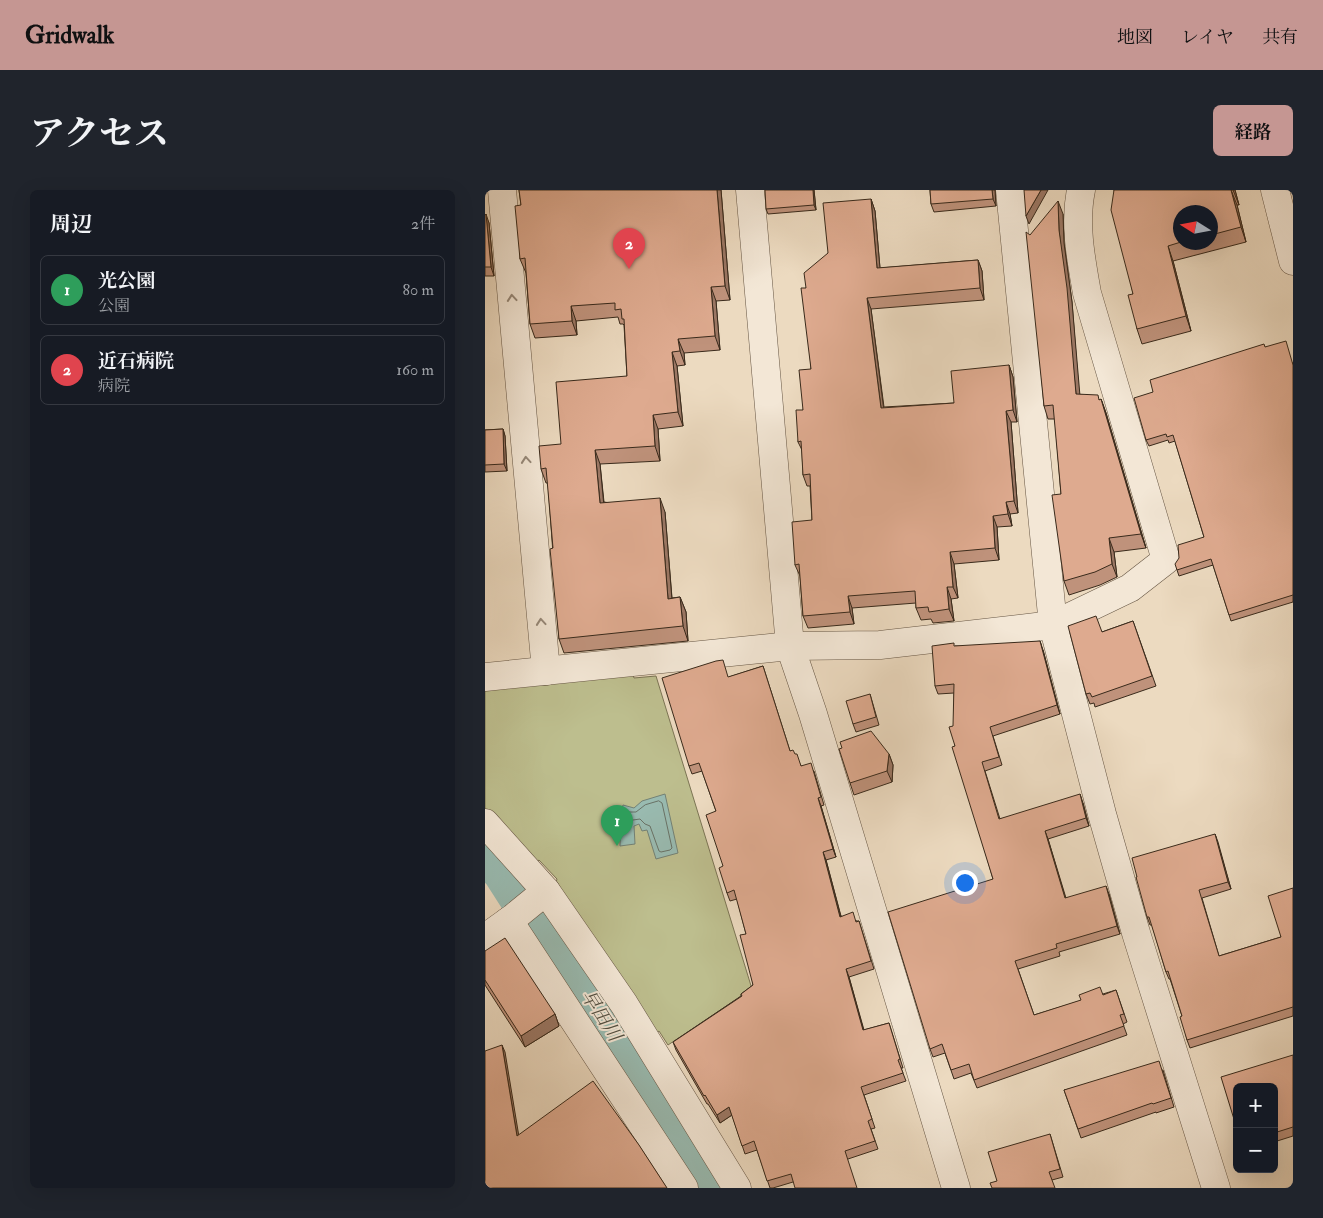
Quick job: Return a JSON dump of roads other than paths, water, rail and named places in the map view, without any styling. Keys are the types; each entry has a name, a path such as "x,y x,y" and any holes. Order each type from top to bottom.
{"street":[{"path":"502,190 545,671"},
{"path":"750,190 790,646 813,714 956,1188"},
{"path":"1010,190 1053,624 1102,814 1136,933 1216,1188"},
{"path":"485,677 790,646 880,644 1053,624 1130,588 1166,560 1087,293 1080,253 1078,203 1081,190"},
{"path":"1275,190 1293,261"},
{"path":"485,823 543,894 624,1004 737,1188"},
{"path":"485,938 543,894"},
{"path":"511,919 684,1188"}],"water":[{"path":"665,794 678,853 656,859 647,830 642,831 639,824 634,826 635,844 620,846 623,805 634,808 642,801"}],"waterway":[{"name":"早田川","path":"485,846 507,868 623,1050 715,1188"}],"place":[{"name":"近石病院","path":"629,269"},
{"name":"光公園","path":"617,846"}]}
